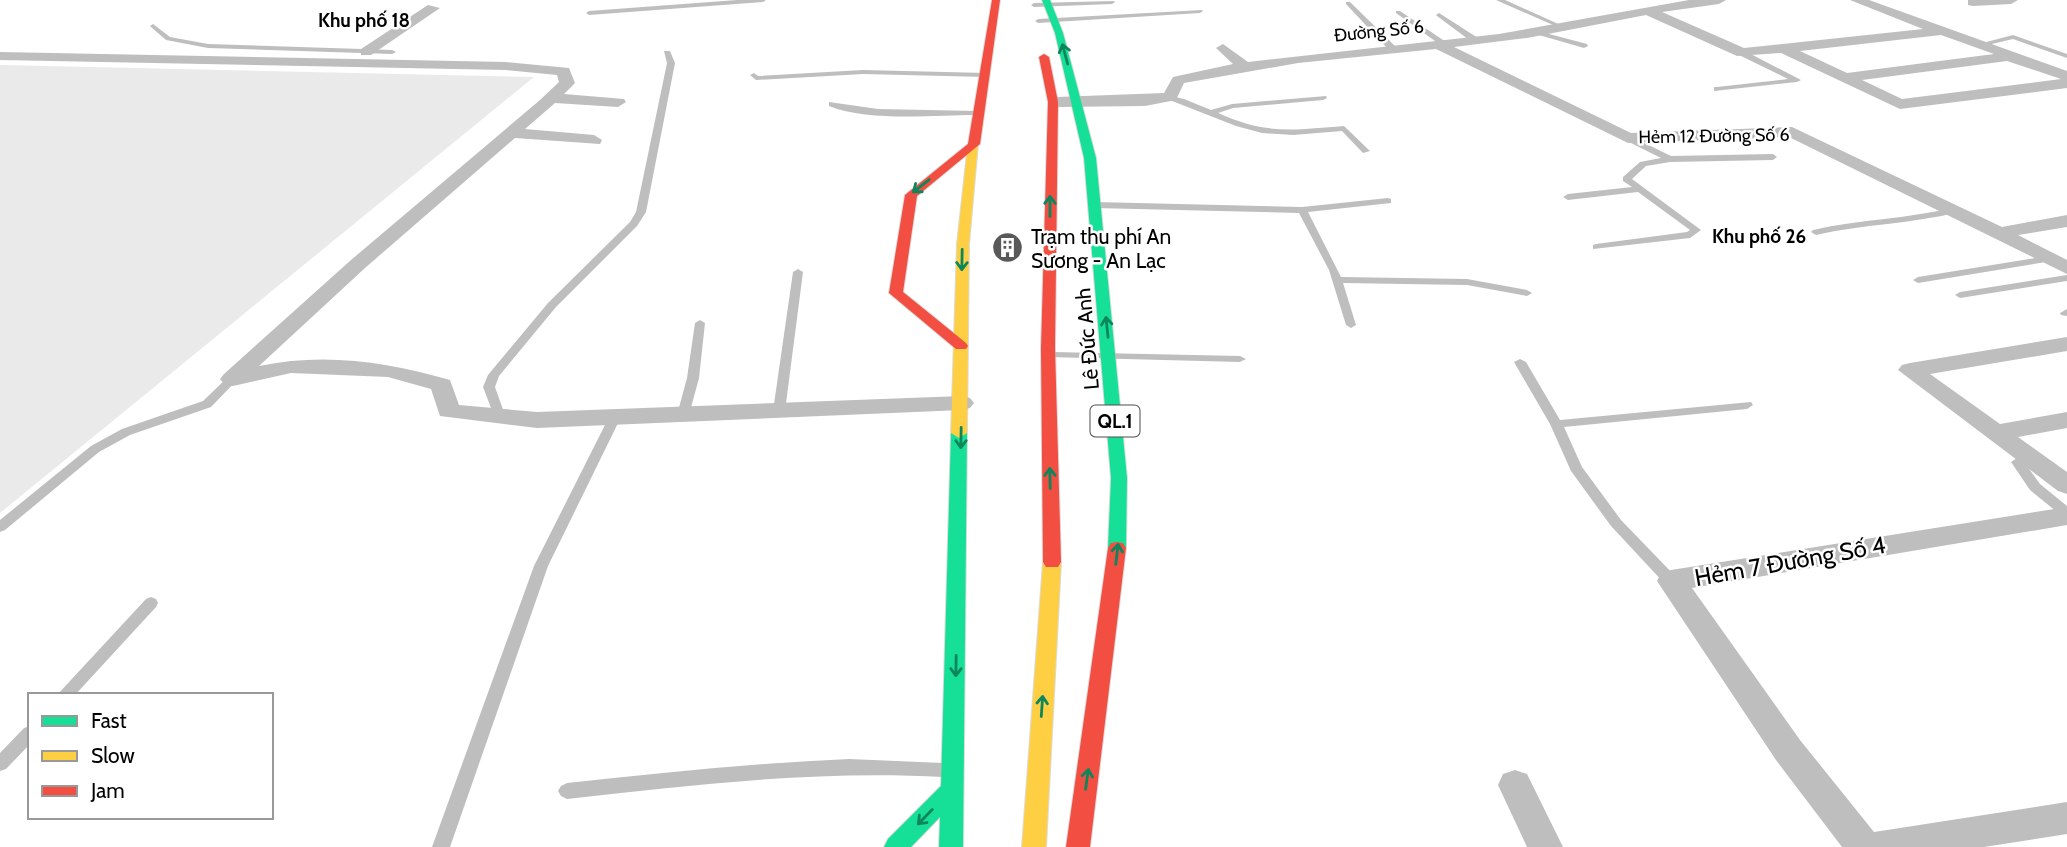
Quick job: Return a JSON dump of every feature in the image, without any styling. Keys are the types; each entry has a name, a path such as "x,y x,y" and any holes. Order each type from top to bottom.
{"highway":[{"path":"951,847 962,403 963,244 969,169 996,0"},
{"name":"Lê Đức Anh","path":"1042,8 1078,101 1090,158 1110,355 1119,478 1118,542 1078,847"},
{"name":"Lê Đức Anh","path":"1034,847 1053,542 1049,355 1053,102 1042,8"},
{"path":"961,346 896,293 911,195 975,144"},
{"path":"896,847 954,779"}],"street":[{"name":"Đường Số 6","path":"1170,97 1178,80 1245,67 1534,32 1719,0"},
{"path":"1857,0 2067,76"},
{"path":"1973,2 2011,0"},
{"path":"366,52 428,3 443,20"},
{"path":"1647,11 1742,53 1940,31"},
{"name":"Hẻm 12 Đường Số 6","path":"1440,44 1628,138 1793,132 1956,210 2067,268"},
{"path":"1223,48 1245,67"},
{"path":"1784,49 1900,104 2067,83"},
{"path":"0,56 506,66 564,71 567,83 551,98 358,264 232,379"},
{"path":"1844,78 2011,56"},
{"path":"1053,102 1145,101 1170,97"},
{"path":"551,98 618,102"},
{"path":"511,133 594,140"},
{"path":"1998,233 2067,220"},
{"path":"2067,344 1910,370 2067,485"},
{"path":"232,379 291,366 389,370 442,385 449,411 500,418 683,415 962,403"},
{"path":"1995,433 2067,420"},
{"name":"Hẻm 7 Đường Số 4","path":"1864,847 1788,750 1671,581 2067,514"},
{"path":"1515,785 1545,847"},
{"path":"1879,847 1917,844 2067,818"}],"lane":[{"path":"589,13 763,0"},
{"path":"1499,0 1562,27"},
{"path":"1042,8 1112,2"},
{"path":"1348,3 1392,48"},
{"path":"1042,8 1200,10"},
{"path":"1398,12 1440,44"},
{"path":"1439,15 1475,40"},
{"path":"153,26 168,39 208,46 392,52"},
{"path":"1534,32 1584,46"},
{"path":"1979,45 2013,37 2067,56"},
{"path":"500,418 489,387 494,375 552,305 634,224 641,212 671,62 667,53"},
{"path":"1717,89 1797,80 1742,53"},
{"path":"754,75 756,78 863,72 986,75"},
{"path":"1170,97 1262,131 1344,128 1366,151"},
{"path":"1213,112 1232,106 1323,98"},
{"path":"832,104 836,108 861,111 977,113"},
{"path":"1628,138 1670,159"},
{"path":"1596,247 1690,235 1696,230 1626,179 1643,164 1670,159 1773,157"},
{"path":"1568,197 1640,189"},
{"path":"1094,205 1302,211 1388,201"},
{"path":"1816,232 1928,218 1956,210"},
{"path":"1302,211 1315,231 1337,281 1351,325"},
{"path":"1918,280 2049,259"},
{"path":"779,411 798,272"},
{"path":"1960,295 2067,278"},
{"path":"1337,281 1467,282 1527,293"},
{"path":"683,415 693,378 700,323"},
{"path":"1049,355 1240,359"},
{"path":"1520,362 1556,424 1576,468 1616,523 1671,581"},
{"path":"0,527 95,449 125,432 207,404 232,379"},
{"path":"1556,424 1747,405"},
{"path":"441,847 541,566 615,417"},
{"path":"2017,462 2035,487 2067,514"},
{"path":"67,693 151,603"},
{"path":"0,764 28,735"},
{"path":"567,791 737,773 891,765 954,779"}],"shaded area":[{"path":"2,65 534,77 0,513"}],"traffic: fast":[{"path":"1046,0 1059,33 1090,158 1119,478 1117,548"},
{"path":"951,847 959,433"},
{"path":"896,847 954,788"}],"traffic: slow":[{"path":"959,433 963,244 973,144"},
{"path":"1034,847 1052,562"}],"traffic: jam":[{"path":"973,144 996,0"},
{"path":"1044,57 1053,102 1048,348 1052,562"},
{"path":"961,346 896,293 911,195 975,144"},
{"path":"1078,847 1117,548"}],"place":[{"name":"Trạm thu phí An Sương - An Lạc","path":"1008,248"}],"district":[{"name":"Khu phố 18","path":"364,20"},
{"name":"Khu phố 26","path":"1759,236"}]}
